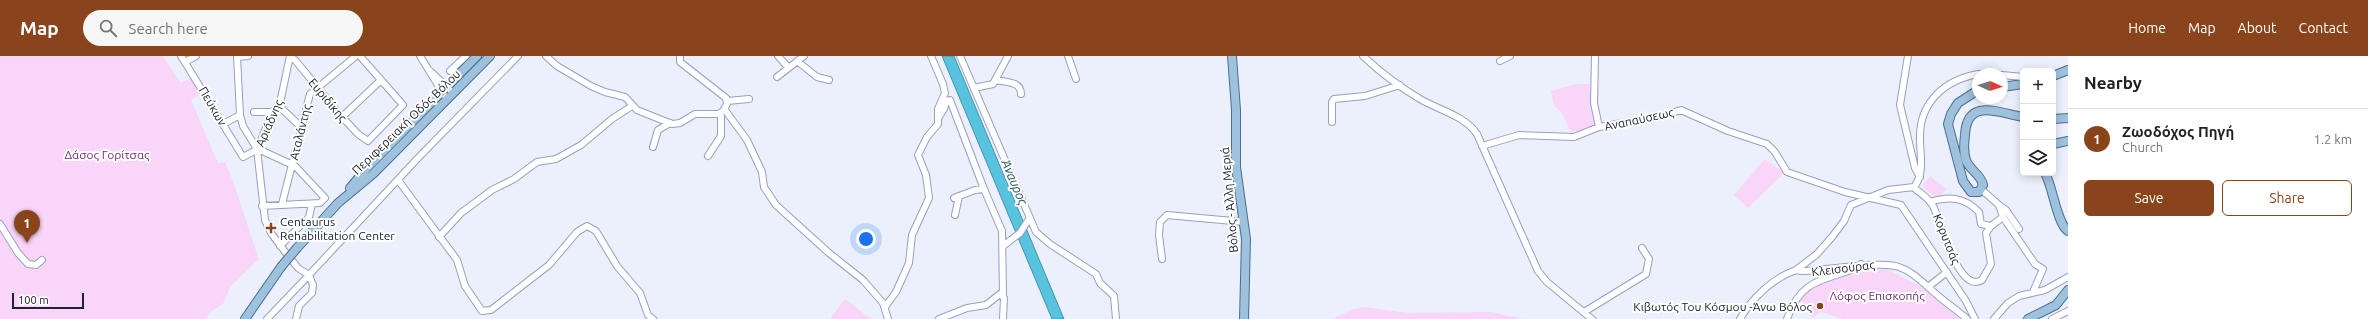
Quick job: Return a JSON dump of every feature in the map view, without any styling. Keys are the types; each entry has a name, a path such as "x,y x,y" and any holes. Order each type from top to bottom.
{"main road":[{"name":"Περιφερειακή Οδός Βόλου","path":"245,319 281,266 338,203 366,169 477,56"},
{"name":"Περιφερειακή Οδός Βόλου","path":"338,203 373,174 490,56"},
{"name":"Βόλος - Άλλη Μεριά","path":"1232,56 1236,110 1236,167 1244,222 1246,255 1244,319"},
{"path":"2056,75 2068,70"},
{"path":"2008,86 2020,84"},
{"path":"1972,92 1958,103 1951,114 1948,126 1964,184 1971,192 1976,193 1982,190 1982,179 1965,159 1965,135 1968,120 1976,112 1983,110 2020,116"},
{"path":"2056,120 2068,118"},
{"path":"2056,143 2068,141"},
{"path":"2046,176 2054,194 2062,225 2068,231"},
{"path":"2028,319 2056,306 2068,290"}],"street":[{"name":"Πεύκων","path":"181,56 243,157"},
{"path":"185,62 196,56"},
{"path":"248,56 237,57 240,115 243,126 258,149 262,206 268,227 280,246 298,268 309,275 313,285 312,293 299,306 296,319"},
{"name":"Αταλάντης","path":"282,204 310,94 356,56"},
{"path":"342,117 381,80 360,56"},
{"path":"420,56 450,97"},
{"path":"450,71 466,56"},
{"path":"267,319 518,56"},
{"path":"546,56 557,66 598,90 625,96 632,106 670,123 679,124 695,114 723,112"},
{"path":"680,56 680,62 724,96 727,100"},
{"path":"778,56 788,67"},
{"path":"777,77 804,56"},
{"path":"885,307 896,292 909,263 912,235 928,200 926,175 918,155 927,137 938,124 938,109 944,97 945,88 931,56"},
{"path":"960,56 1028,221 1045,241 1081,267 1096,274 1101,284 1113,294 1116,306 1116,319"},
{"path":"974,88 990,86 995,80 1008,56"},
{"path":"1068,56 1076,79"},
{"path":"1363,56 1420,99 1468,122 1477,134 1538,271 1547,282 1592,319"},
{"path":"1500,61 1510,56"},
{"name":"Αναπαύσεως","path":"1595,56 1594,103 1599,127 1658,116 1677,110 1684,110 1728,131 1767,144 1775,152 1787,172 1869,198 1901,205 1947,272 1975,319"},
{"path":"1908,56 1900,105 1915,168 1920,177"},
{"name":"Ευριδίκης","path":"290,57 295,60 342,117 358,134 368,141 403,105 381,80"},
{"name":"Αριάδνης","path":"243,157 258,149 272,112 279,106 290,57"},
{"path":"796,61 817,77 830,80"},
{"path":"2008,75 2020,77"},
{"path":"1740,319 1748,308 1772,283 1796,270 1817,254 1844,221 1851,204 1892,189 1913,188 1920,177 1920,128 1922,117 1927,105 1943,88 1960,79 1972,76"},
{"path":"995,80 1016,84 1020,89 1021,94"},
{"path":"1332,122 1332,105 1334,99 1365,96 1400,85"},
{"path":"727,100 749,99"},
{"path":"939,117 944,110 946,101 949,99 955,109 984,189 1001,228 1003,246 1003,319"},
{"path":"708,156 721,136 723,112 727,100"},
{"path":"279,106 301,127"},
{"path":"439,237 461,213 492,190 514,179 537,162 556,159 580,146 612,119 632,106"},
{"path":"254,112 272,112"},
{"path":"723,112 747,140 762,172 764,187 776,205 829,253 863,280 885,307 888,319"},
{"path":"223,124 240,115"},
{"path":"653,147 658,130 670,123"},
{"path":"1482,146 1519,135 1574,137 1599,127"},
{"path":"258,149 292,164 324,195 325,199 322,202 312,204 262,206"},
{"path":"398,180 460,266 465,286 481,310 487,311 549,265 577,232 582,228 590,227 596,231 617,266 640,293 648,315 653,319"},
{"name":"Κορυτσάς","path":"1913,188 1930,202 1958,268 1966,279 1973,282 1983,278 1991,264 1992,255 1986,238 1991,226"},
{"path":"955,215 956,197 984,189"},
{"path":"1982,190 2006,210 2019,229"},
{"path":"1930,202 1954,198 1966,201 1979,212 1981,224 1991,226 2003,217"},
{"path":"280,246 309,217 312,204"},
{"path":"1999,205 2003,217 2036,266 2043,269 2033,292"},
{"path":"1162,259 1159,225 1160,220 1167,215 1244,222"},
{"path":"1003,246 1013,239 1028,221"},
{"path":"0,224 18,253 28,264 36,265 42,260"},
{"path":"1584,312 1646,274 1649,258 1642,248"},
{"path":"1787,319 1794,300 1806,288 1858,268 1861,264"},
{"name":"Κλεισούρας","path":"1796,270 1806,272 1861,264 1883,264 1899,267 1911,273 1967,319"},
{"path":"1928,287 1947,272"},
{"path":"1994,319 2012,300 2033,292 2048,289 2068,278"},
{"path":"940,319 967,308 986,305 999,294 1003,296"},
{"path":"2052,319 2068,311"}],"green space":[{"name":"Δάσος Γορίτσας","path":"0,56 163,56 181,83 191,78 201,94 191,100 218,163 225,162 235,186 259,259 231,286 223,304 209,313 206,319 0,319"},
{"path":"1577,84 1589,84 1595,125 1571,133 1562,113 1554,106 1551,91"},
{"path":"1765,159 1784,173 1748,208 1734,195"},
{"path":"1930,176 1946,189 1938,199 1922,186"},
{"name":"Λόφος Επισκοπής","path":"1887,269 1918,285 1960,319 1842,319 1821,312 1812,318 1798,297 1818,285 1841,277"},
{"path":"845,299 871,319 830,319"},
{"path":"1364,307 1407,313 1490,312 1524,319 1333,319 1353,309"}],"water":[{"path":"942,56 954,56 1064,319 1052,319"}],"place":[{"name":"Centaurus Rehabilitation Center","path":"271,228"},
{"name":"Ζωοδόχος Πηγή","path":"27,243"},
{"name":"Κιβωτός Του Κόσμου -Άνω Βόλος","path":"1820,306"}],"water label":[{"name":"Άναυρος","path":"1015,182"}]}
